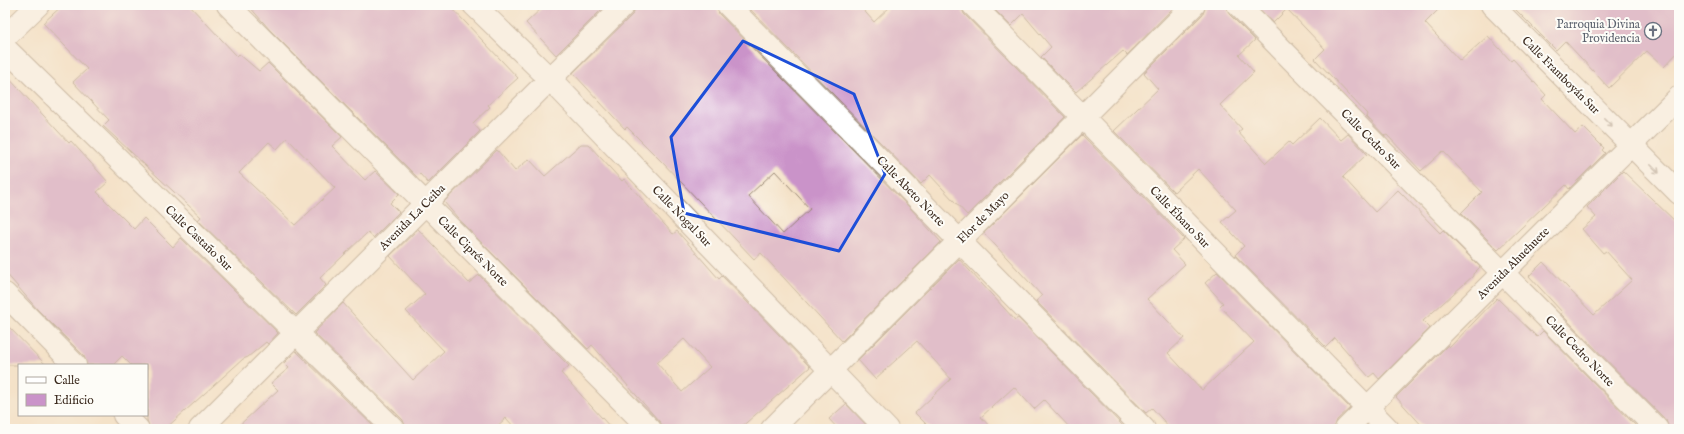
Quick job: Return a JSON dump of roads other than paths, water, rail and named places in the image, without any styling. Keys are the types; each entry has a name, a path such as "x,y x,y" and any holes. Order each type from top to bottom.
{"street":[{"path":"5,37 38,5"},
{"name":"Calle Ciprés Norte","path":"228,5 650,429"},
{"name":"Calle Nogal Sur","path":"474,5 550,78 887,429"},
{"name":"Avenida La Ceiba","path":"200,429 624,5"},
{"name":"Calle Abeto Norte","path":"728,5 1144,429"},
{"name":"Calle Ébano Sur","path":"973,5 1366,409 1388,429"},
{"name":"Flor de Mayo","path":"772,429 1194,5"},
{"name":"Calle Cedro Sur","path":"1238,5 1503,272"},
{"name":"Calle Framboyán Sur","path":"1492,5 1679,193"},
{"name":"Calle Castaño Sur","path":"5,48 394,429"},
{"name":"Avenida Ahuehuete","path":"1346,429 1679,97"},
{"name":"Calle Cedro Norte","path":"1503,272 1657,429"},
{"path":"5,294 74,364"},
{"path":"125,416 138,429"}],"place":[{"name":"Parroquia Divina Providencia","path":"1653,31"}]}
